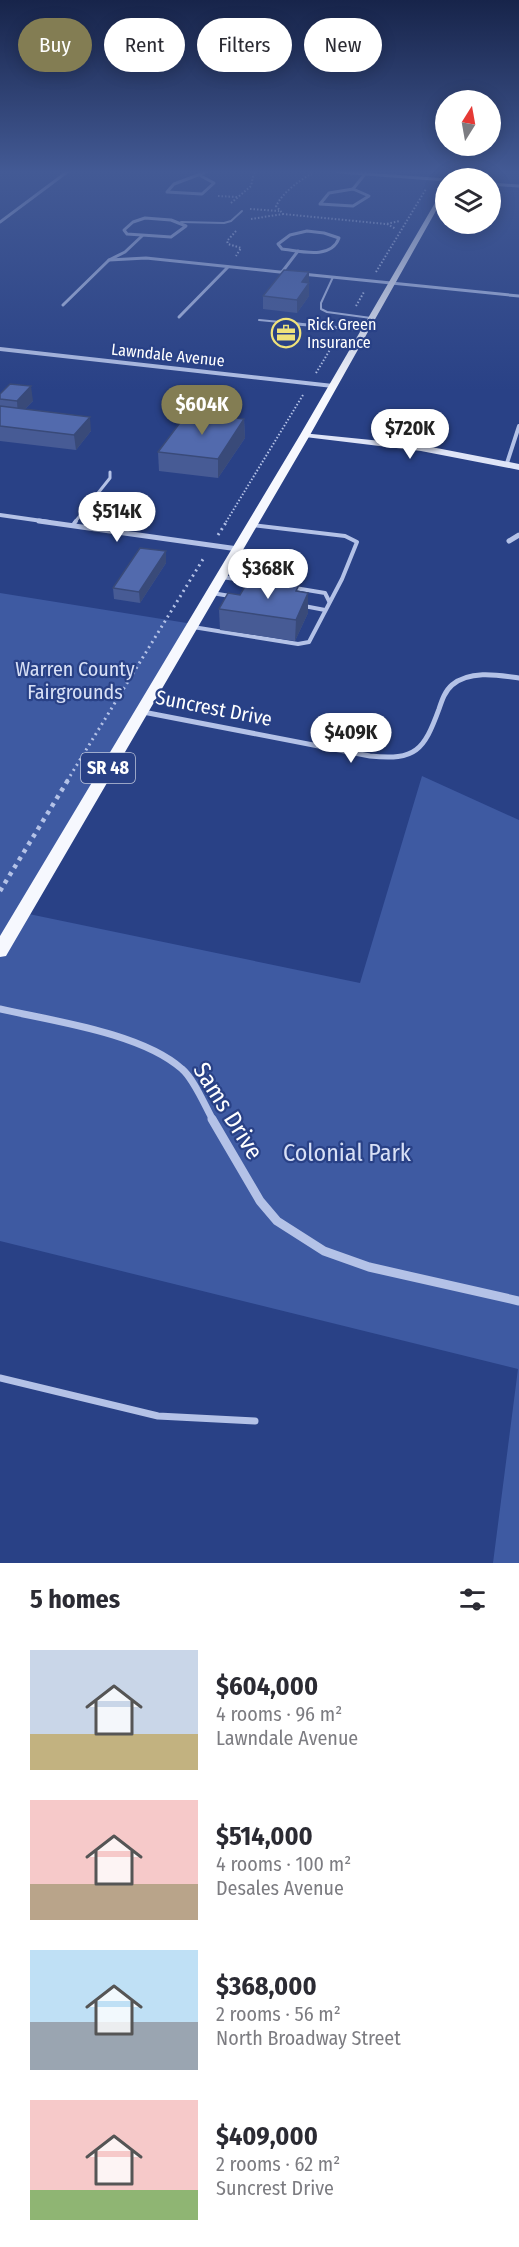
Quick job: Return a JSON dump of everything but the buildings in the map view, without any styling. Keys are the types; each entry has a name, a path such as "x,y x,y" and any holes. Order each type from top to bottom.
{"main road":[{"name":"SR 48","path":"0,951 305,435 413,245"}],"street":[{"path":"63,305 109,260 125,252 133,245"},
{"path":"279,245 282,249 324,252 336,245"},
{"path":"282,272 298,251"},
{"path":"109,260 146,258 519,296"},
{"path":"179,317 228,267"},
{"name":"Lawndale Avenue","path":"0,349 333,386"},
{"path":"507,464 519,426"},
{"path":"305,435 421,448 519,466"},
{"path":"0,515 238,549"},
{"path":"509,541 519,535"},
{"name":"Suncrest Drive","path":"143,712 370,756 397,758 420,750 427,742 445,693 457,681 481,675 519,678"},
{"name":"Sams Drive","path":"0,1010 132,1040 162,1055 184,1070 260,1201 278,1221 324,1251 369,1267 519,1301"}],"lane":[{"path":"333,277 321,303 321,309 327,312 371,318"},
{"path":"259,320 364,330"},
{"path":"73,525 110,478 110,472"},
{"path":"192,626 309,642 342,579 357,542 345,536 252,525"},
{"path":"222,577 325,593 329,601"},
{"path":"212,593 234,596"},
{"path":"298,606 325,610"},
{"path":"0,1378 158,1416 255,1421"}],"path":[{"path":"231,245 241,248 232,262"}],"green space":[{"name":"Colonial Park","path":"0,593 193,624 24,913 360,983 422,776 519,820 519,1563 493,1563 518,1369 0,1241"}],"place":[{"name":"Rick Green Insurance","path":"286,333"}],"park label":[{"name":"Warren County Fairgrounds","path":"75,680"}]}
